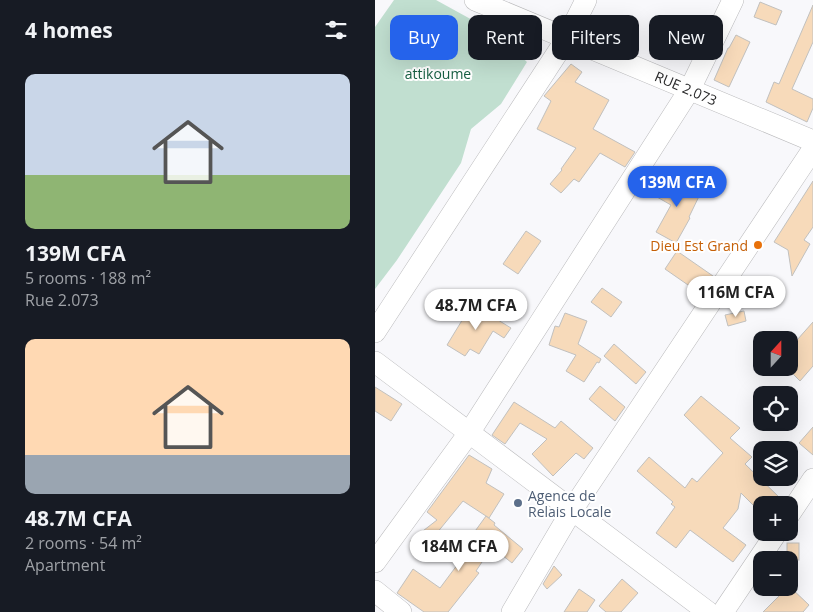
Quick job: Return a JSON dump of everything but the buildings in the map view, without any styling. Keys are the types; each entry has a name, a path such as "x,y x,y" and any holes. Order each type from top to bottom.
{"street":[{"name":"RUE 2.073","path":"475,0 552,32"},
{"path":"578,15 586,0"},
{"path":"375,562 469,433 690,89 733,0"},
{"path":"375,332 553,60"},
{"name":"RUE 2.073","path":"620,60 813,141"},
{"path":"512,612 572,510 813,149"},
{"path":"375,362 708,612"},
{"path":"798,502 813,479"},
{"path":"723,612 771,541"},
{"path":"375,591 401,612"}],"green space":[{"name":"attikoume","path":"394,0 436,0 468,18 468,60 525,60 527,62 501,104 471,129 461,163 397,260 375,289 375,27"}],"place":[{"name":"Dieu Est Grand","path":"758,245"},
{"name":"Agence de Relais Locale","path":"518,503"}]}
